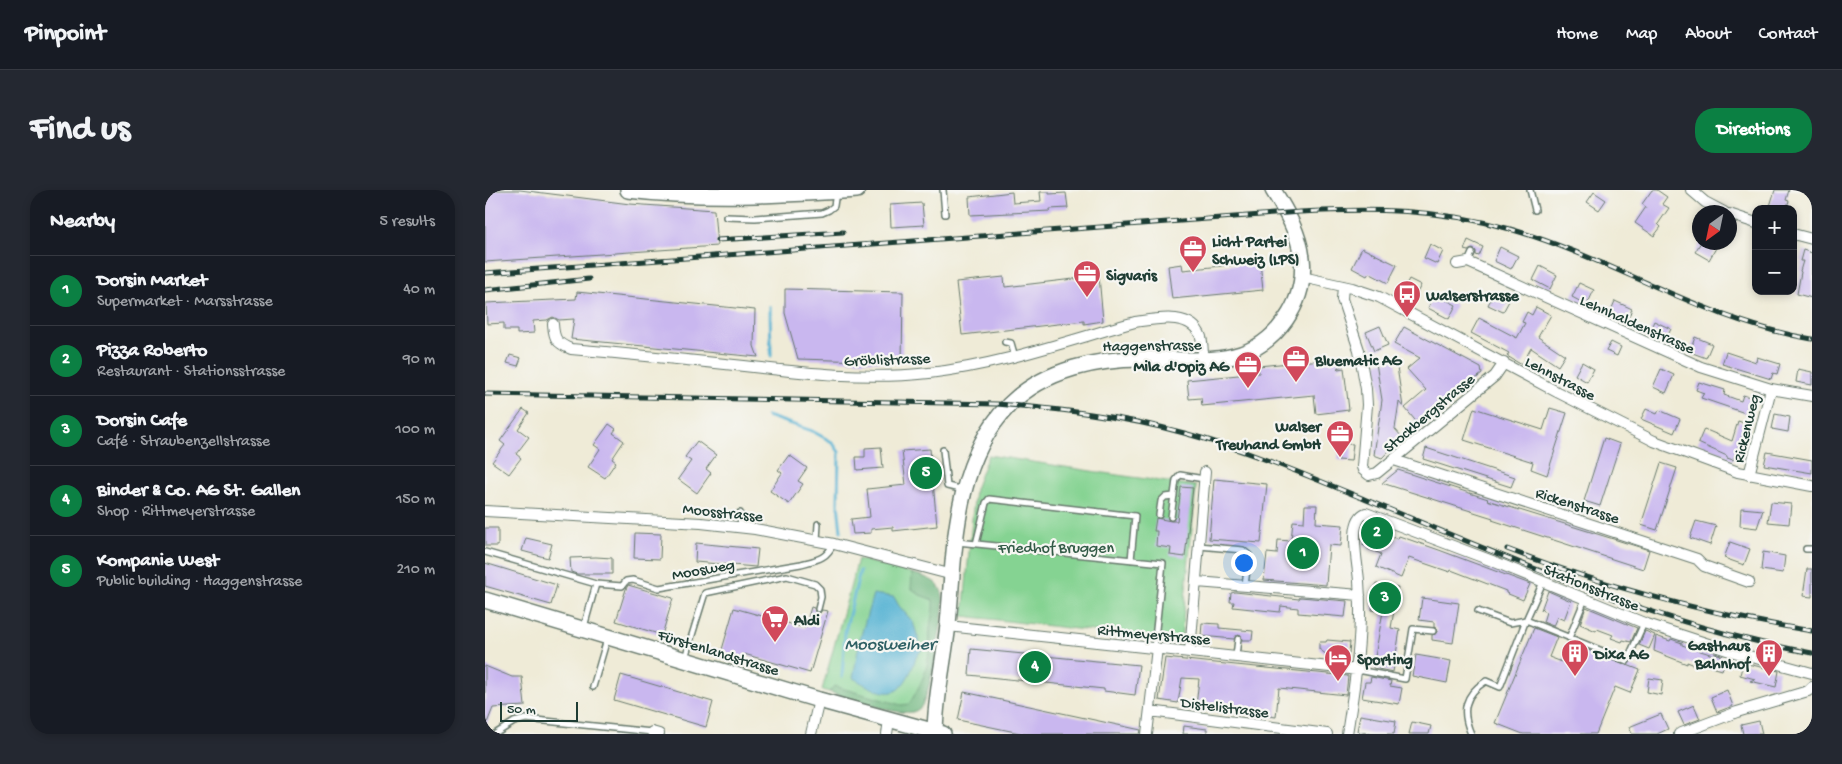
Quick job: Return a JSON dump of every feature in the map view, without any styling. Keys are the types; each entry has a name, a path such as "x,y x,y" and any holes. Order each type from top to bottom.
{"street":[{"path":"628,190 744,196 857,190"},
{"name":"Haggenstrasse","path":"938,734 935,715 948,626 956,542 965,490 972,466 990,429 1014,401 1044,380 1070,369 1104,362 1135,359 1222,359 1245,353 1272,336 1293,309 1301,288 1302,277 1302,259 1294,227 1273,190"},
{"path":"1691,190 1711,205"},
{"path":"1737,216 1752,221"},
{"path":"1797,235 1812,239"},
{"name":"Lehnhaldenstrasse","path":"1466,260 1677,357 1725,375 1771,389 1812,396"},
{"name":"Lehnstrasse","path":"1302,277 1367,292 1379,297 1654,441 1749,475 1812,486"},
{"name":"Stockbergstrasse","path":"1343,286 1342,299 1365,373 1367,405 1362,467 1366,473 1375,474 1394,460 1495,376 1504,363"},
{"name":"Gröblistrasse","path":"553,324 554,335 560,344 571,349 833,374 905,375 1015,357 1135,322 1171,319 1187,322 1197,329 1201,338 1203,360"},
{"name":"Rickenweg","path":"1749,475 1771,389"},
{"name":"Rickenstrasse","path":"1394,460 1697,559 1704,566 1749,582"},
{"path":"1191,651 1205,476"},
{"name":"Moosstrasse","path":"485,511 674,521 741,527 817,540 953,575"},
{"name":"Stationsstrasse","path":"1360,595 1355,532 1357,520 1362,514 1367,513 1643,623 1730,651 1812,673"},
{"path":"1197,582 1360,595 1358,670 1347,734"},
{"name":"Fürstenlandstrasse","path":"485,600 685,658 819,700 888,727 938,734"},
{"name":"Rittmeyerstrasse","path":"948,626 1358,670"},
{"path":"1147,734 1155,648"},
{"path":"1679,734 1737,712 1808,691 1812,687"},
{"path":"811,734 819,700"},
{"name":"Distelistrasse","path":"1150,711 1327,734"}],"lane":[{"path":"943,190 945,214"},
{"path":"1530,190 1535,210"},
{"path":"726,217 755,218 822,212 835,206 836,191"},
{"path":"1005,342 1011,343 1015,357"},
{"path":"943,450 947,486 965,490"},
{"path":"1171,517 1176,480 1180,475 1205,476"},
{"path":"1159,516 1161,501 1165,497 1174,496"},
{"path":"976,544 986,503 989,499 1135,516 1131,560"},
{"path":"741,512 741,527"},
{"path":"817,540 818,524"},
{"path":"956,542 1163,563 1155,648"},
{"name":"Moosweg","path":"485,552 596,584 622,586 626,581 633,580 659,588 821,559 827,555 833,544"},
{"path":"1199,546 1247,552 1249,555 1245,585"},
{"path":"685,658 705,593 787,576 815,584 821,590 818,609"},
{"path":"1471,734 1465,720 1465,706 1473,689 1486,681 1500,687 1543,582"},
{"path":"583,629 596,584"},
{"path":"1569,638 1585,599"},
{"path":"1478,612 1510,623 1526,620 1627,661 1643,623"},
{"path":"1358,670 1405,679 1413,628 1433,631"},
{"path":"593,687 607,636"},
{"path":"1236,656 1238,639"},
{"path":"495,734 514,722 526,719 655,733"}],"green space":[{"name":"Friedhof Bruggen","path":"988,455 1196,486 1181,641 963,616 975,489"},
{"path":"858,559 923,576 938,585 938,645 935,663 924,701 917,710 893,711 822,690"},
{"path":"912,573 937,584 943,597 942,619 936,653 921,707 915,711 898,712 829,692 834,686 901,705 909,704 927,666 933,611 933,600 920,595 911,588"}],"water":[{"name":"Moosweiher","path":"873,594 894,597 913,622 922,650 905,681 897,690 892,692 869,687 853,678 860,639"}],"building":[{"path":"485,190 520,190 630,204 714,210 717,246 485,262"},
{"path":"1652,190 1657,190 1667,197 1662,204 1669,208 1658,224 1661,227 1654,236 1635,223 1646,207 1642,204"},
{"path":"1775,190 1789,190 1786,200 1789,201 1788,205 1770,205"},
{"path":"1012,192 1013,203 1041,201 1040,192 1049,192 1049,194 1066,193 1068,208 1050,209 1050,211 970,215 969,197"},
{"path":"1594,192 1606,200 1599,210 1587,202"},
{"path":"922,203 924,225 891,227 890,205"},
{"path":"1468,240 1483,247 1479,256 1476,255 1476,251 1473,249 1464,250"},
{"path":"1430,244 1443,251 1437,264 1424,258"},
{"path":"1500,247 1518,256 1511,269 1494,261"},
{"path":"1362,248 1397,265 1388,283 1369,273 1367,276 1352,268"},
{"path":"1696,250 1715,250 1709,260 1695,252"},
{"path":"1803,250 1812,253 1812,298 1797,294 1803,261 1800,261"},
{"path":"1260,262 1263,290 1172,299 1168,266 1182,264 1183,270"},
{"path":"1540,266 1557,275 1550,289 1533,280"},
{"path":"1099,276 1103,321 1084,324 1084,321 962,335 956,282 1004,277 1005,287"},
{"path":"1409,279 1421,285 1414,299 1402,292"},
{"path":"1579,283 1594,290 1587,305 1572,297"},
{"path":"785,289 903,292 902,362 798,359 785,313"},
{"path":"577,292 755,310 754,346 758,357 571,339 574,319 559,320 553,317 547,320 533,321 534,333 517,334 517,330 504,330 504,323 487,324 486,303 576,299"},
{"path":"1494,293 1509,301 1503,312 1488,305"},
{"path":"1435,294 1456,305 1449,319 1428,308"},
{"path":"1615,301 1632,309 1626,323 1609,315"},
{"path":"1536,307 1551,315 1538,337 1565,355 1558,366 1531,348 1522,365 1507,356 1509,353 1471,333 1479,318 1517,338 1525,323 1522,322 1527,312 1532,315"},
{"path":"1654,321 1671,329 1666,339 1649,332"},
{"path":"1380,326 1388,345 1374,351 1366,332"},
{"path":"1404,327 1481,368 1482,374 1419,425 1405,408 1426,390 1407,369 1420,358 1394,344"},
{"path":"1695,337 1712,344 1706,358 1690,352"},
{"path":"1611,342 1621,347 1617,356 1606,351"},
{"path":"1726,352 1756,362 1757,357 1780,364 1777,374 1773,373 1771,379 1722,364"},
{"path":"510,355 521,358 518,366 507,363"},
{"path":"1343,358 1344,365 1337,368 1344,368 1349,410 1316,414 1314,395 1202,406 1201,398 1189,399 1187,380 1259,373 1258,366"},
{"path":"1396,360 1403,407 1399,402 1395,429 1402,437 1382,458 1374,455 1382,400 1376,363"},
{"path":"1582,362 1594,369 1587,382 1575,375"},
{"path":"1661,369 1674,375 1666,393 1653,387"},
{"path":"1798,369 1812,372 1812,385 1796,382"},
{"path":"1699,382 1725,390 1724,395 1741,401 1743,395 1753,398 1748,414 1701,398 1704,393 1696,390"},
{"path":"1474,408 1543,430 1550,408 1567,413 1547,475 1531,469 1533,462 1464,440"},
{"path":"523,409 529,413 518,429 529,437 516,454 521,458 509,474 492,462 505,445 500,441"},
{"path":"1646,409 1657,414 1659,410 1680,419 1674,433 1641,419"},
{"path":"1775,414 1790,417 1788,432 1772,429"},
{"path":"1738,421 1747,424 1733,460 1698,443 1704,429 1732,441"},
{"path":"609,424 616,429 613,433 624,441 612,459 616,462 605,478 588,467 600,449 594,445"},
{"path":"1604,438 1620,444 1600,506 1584,501"},
{"path":"697,441 716,455 706,469 711,473 697,493 678,479 691,461 685,457"},
{"path":"1340,443 1353,444 1351,461 1338,460"},
{"path":"881,447 883,468 857,470 856,457 865,457 865,448"},
{"path":"1426,448 1515,477 1511,487 1423,459"},
{"path":"930,449 937,526 893,531 893,527 871,529 871,533 853,534 851,519 870,517 867,489 906,485 902,451"},
{"path":"1767,452 1812,460 1812,473 1764,465"},
{"path":"789,455 807,468 798,481 803,484 789,504 770,491 782,473 778,470"},
{"path":"1661,463 1677,468 1657,530 1641,525"},
{"path":"1398,470 1487,500 1649,550 1643,569 1382,483"},
{"path":"1214,479 1267,484 1261,543 1209,539"},
{"path":"1181,487 1193,488 1185,557 1170,555 1171,548 1156,546 1157,531 1154,531 1156,518 1177,521"},
{"path":"1771,502 1791,504 1789,524 1768,522"},
{"path":"1305,505 1317,505 1316,523 1343,525 1341,546 1329,545 1326,585 1264,580 1267,553 1277,554 1278,540 1291,541 1293,521 1304,522"},
{"path":"1741,508 1763,510 1757,528 1740,526"},
{"path":"1696,521 1716,526 1710,545 1690,538"},
{"path":"485,528 498,528 498,546 485,546"},
{"path":"1368,528 1398,539 1399,536 1530,584 1523,600 1506,593 1506,591 1451,570 1450,572 1409,558 1401,578 1376,567 1381,554 1363,545"},
{"path":"635,533 661,534 660,559 634,558"},
{"path":"526,538 552,544 548,558 522,551"},
{"path":"1730,542 1750,549 1744,565 1724,558"},
{"path":"696,543 758,549 756,567 695,562"},
{"path":"1763,552 1785,556 1783,573 1761,570"},
{"path":"570,558 612,558 612,574 577,574 571,572"},
{"path":"485,563 557,585 551,605 485,586"},
{"path":"1807,569 1812,569 1812,597 1803,596"},
{"path":"1376,584 1398,587 1391,628 1400,630 1393,672 1373,668 1383,611 1372,610"},
{"path":"628,585 673,598 662,635 616,621"},
{"path":"1548,591 1571,601 1564,620 1557,617 1553,626 1543,622 1546,612 1541,610"},
{"path":"1231,593 1299,599 1300,597 1347,601 1345,617 1298,613 1298,608 1281,606 1280,612 1233,607 1234,602 1230,602"},
{"path":"1422,598 1459,603 1453,643 1432,640 1432,635 1437,632 1434,622 1419,620"},
{"name":"Aldi","path":"811,607 814,608 816,613 820,613 822,610 828,611 810,673 744,654 743,659 721,653 734,608 805,628"},
{"path":"1586,607 1637,628 1631,642 1623,640 1622,642 1611,638 1613,635 1597,629 1596,631 1580,624"},
{"path":"1202,623 1219,624 1219,628 1253,631 1252,640 1242,640 1241,636 1238,635 1234,639 1201,636"},
{"name":"Dixa AG","path":"1534,628 1557,637 1549,657 1562,662 1570,643 1640,670 1630,693 1615,687 1596,734 1523,734 1495,723"},
{"path":"1645,631 1655,635 1649,649 1639,645"},
{"path":"1656,636 1670,641 1671,639 1682,643 1682,645 1713,655 1714,653 1721,655 1720,659 1725,660 1722,670 1701,664 1700,667 1687,662 1687,664 1654,651"},
{"path":"1327,640 1350,642 1349,653 1343,656 1327,655 1319,649 1319,642 1326,642"},
{"path":"971,649 1139,665 1135,695 1104,691 1104,689 969,675"},
{"path":"1416,655 1451,661 1447,683 1412,676"},
{"path":"1165,658 1348,676 1346,695 1279,688 1276,717 1196,706 1199,679 1182,678 1178,703 1159,700"},
{"path":"1743,663 1779,671 1776,687 1750,681 1755,679 1740,675"},
{"path":"485,666 512,677 522,677 525,706 493,708 485,728"},
{"path":"621,675 713,702 706,727 614,700"},
{"path":"1371,677 1391,681 1390,686 1402,688 1399,704 1362,698 1365,682 1370,682"},
{"path":"1649,678 1663,680 1661,695 1647,692"},
{"path":"1727,690 1733,706 1717,712 1711,697"},
{"path":"964,692 1141,730 1140,734 1025,734 958,720"},
{"path":"1694,705 1700,719 1684,725 1678,712"},
{"path":"1661,714 1668,729 1657,734 1632,734 1629,727"},
{"path":"1360,715 1396,721 1394,734 1371,734 1357,731"},
{"path":"1759,721 1762,734 1743,734 1741,725"},
{"path":"1412,722 1431,726 1429,734 1409,734"},
{"path":"1184,726 1207,729 1207,734 1183,734"}],"waterway":[{"path":"770,307 771,356"},
{"path":"767,416 812,431 832,442 839,452 838,504 841,531"},
{"path":"842,677 845,632 860,571"}],"railway":[{"path":"485,273 1300,212 1380,210 1458,217 1510,229 1586,256 1696,304 1734,318 1772,330 1812,339"},
{"path":"717,240 843,232"},
{"path":"485,290 589,279"},
{"path":"485,394 997,404 1068,411 1137,422 1184,433 1254,455 1532,568 1642,608 1754,641 1812,653"},
{"path":"1507,549 1544,563 1658,598 1696,608 1812,631"}],"place":[{"name":"Licht Partei Schweiz (LPS)","path":"1193,273"},
{"name":"Sigvaris","path":"1087,298"},
{"name":"Walserstrasse","path":"1407,318"},
{"name":"Bluematic AG","path":"1296,383"},
{"name":"Mila d'Opiz AG","path":"1248,389"},
{"name":"Walser Treuhand GmbH","path":"1340,458"},
{"name":"Kompanie West","path":"926,473"},
{"name":"Pizza Roberto","path":"1377,533"},
{"name":"Dorsin Market","path":"1303,553"},
{"name":"Dorsin Cafe","path":"1385,598"},
{"name":"Aldi","path":"775,643"},
{"name":"Binder & Co. AG St. Gallen","path":"1035,667"},
{"name":"Dixa AG","path":"1575,677"},
{"name":"Gasthaus Bahnhof","path":"1769,677"},
{"name":"Sporting","path":"1338,682"}]}
